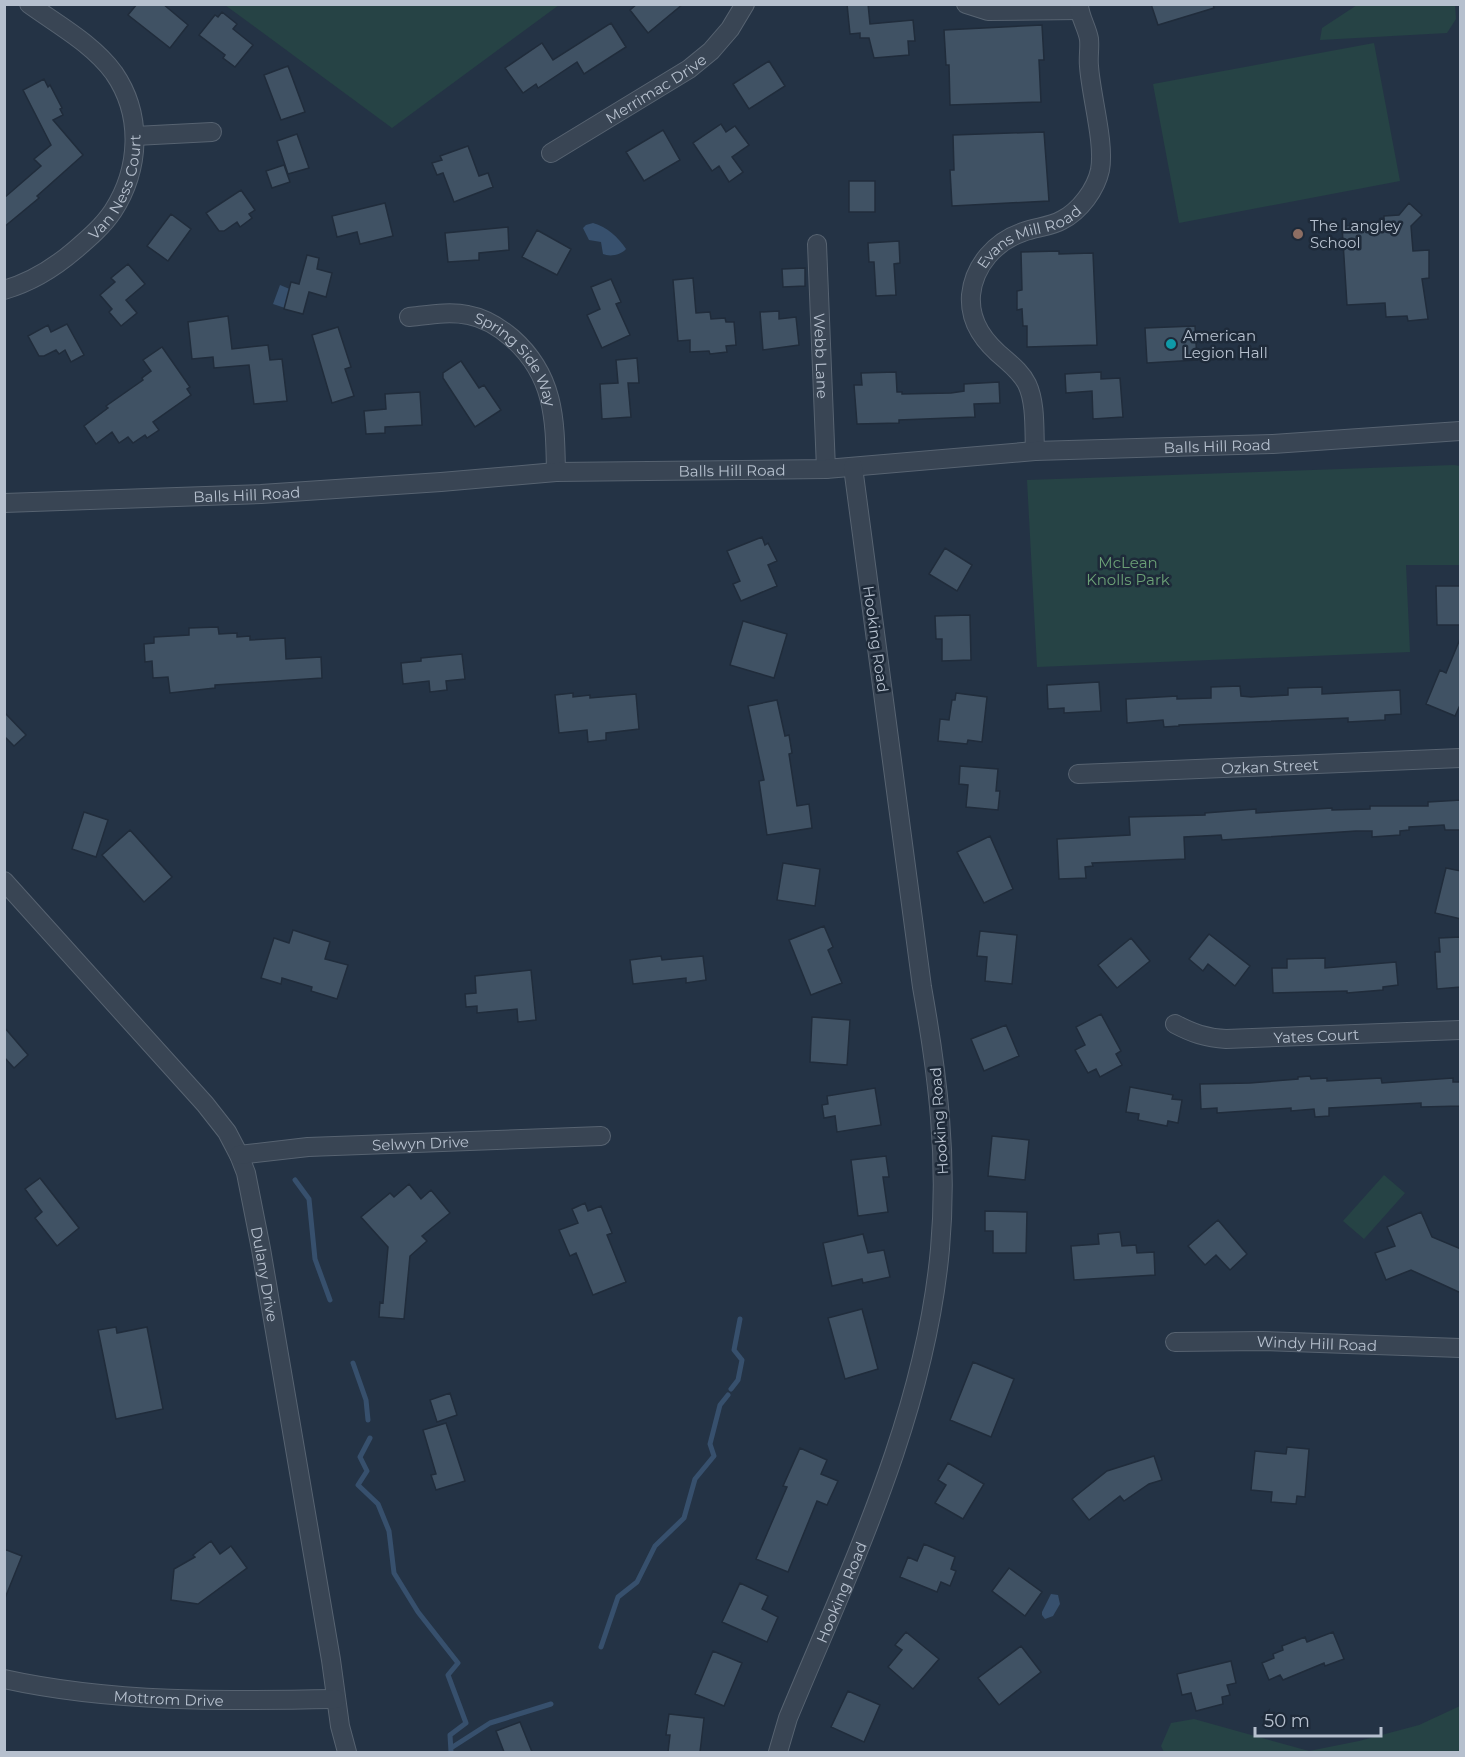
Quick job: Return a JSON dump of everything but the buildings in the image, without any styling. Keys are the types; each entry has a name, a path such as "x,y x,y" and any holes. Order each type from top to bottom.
{"street":[{"name":"Van Ness Court","path":"4,290 41,276 97,231 113,212 125,189 134,163 135,136 132,114 125,93 114,74 91,49 29,4"},
{"name":"Merrimac Drive","path":"550,153 689,69 711,51 730,29 745,4"},
{"name":"Evans Mill Road","path":"966,4 988,11 1079,7 1089,41 1088,64 1102,155 1099,172 1092,189 1078,208 1064,219 1008,238 993,249 981,264 974,280 971,296 972,312 984,340 1019,371 1027,383 1032,398 1035,451"},
{"path":"135,136 212,132"},
{"name":"Webb Lane","path":"817,243 826,469"},
{"name":"Spring Side Way","path":"409,318 450,313 468,315 486,320 519,345 532,360 551,399 555,423 556,472"},
{"name":"Balls Hill Road","path":"4,502 261,494 556,472 826,469 1035,451 1273,444 1461,431"},
{"name":"Hooking Road","path":"778,1752 788,1718 884,1485 906,1421 922,1361 933,1305 940,1249 943,1197 942,1123 936,1065 922,987 853,467"},
{"name":"Ozkan Street","path":"1078,774 1461,758"},
{"name":"Dulany Drive","path":"4,881 205,1104 227,1132 239,1155 246,1173 261,1249 340,1726 347,1752"},
{"name":"Yates Court","path":"1175,1024 1192,1033 1226,1039 1461,1030"},
{"name":"Selwyn Drive","path":"239,1155 308,1147 601,1136"},
{"name":"Windy Hill Road","path":"1175,1341 1262,1341 1461,1348"},
{"name":"Mottrom Drive","path":"4,1679 74,1691 164,1698 336,1699"}],"green space":[{"path":"225,5 559,5 392,128"},
{"path":"1357,5 1455,5 1456,19 1447,33 1320,40 1322,28"},
{"path":"1374,43 1400,181 1179,223 1153,84"},
{"name":"McLean Knolls Park","path":"1460,466 1460,565 1406,565 1410,652 1037,667 1027,480"},
{"path":"1384,1175 1405,1193 1364,1239 1343,1221"},
{"path":"1460,1706 1460,1752 1164,1752 1161,1746 1171,1723 1194,1719 1309,1751 1419,1725"}],"water":[{"path":"593,223 612,233 626,249 615,255 603,254 601,242 589,240 583,228"},
{"path":"280,285 292,290 285,308 273,304"},
{"path":"1051,1594 1058,1595 1060,1604 1053,1616 1045,1619 1042,1612"}],"waterway":[{"path":"295,1180 309,1199 315,1259 330,1300"},
{"path":"731,1389 738,1380 742,1360 734,1350 740,1319"},
{"path":"353,1363 366,1400 368,1420"},
{"path":"601,1647 618,1597 637,1582 655,1546 684,1518 695,1479 714,1456 710,1444 720,1405 728,1395"},
{"path":"370,1438 360,1457 367,1471 358,1485 378,1504 389,1531 394,1573 418,1612 458,1663 448,1675 466,1723 450,1735 451,1752"},
{"path":"451,1748 490,1723 551,1704"}],"place":[{"name":"The Langley School","path":"1298,234"},
{"name":"American Legion Hall","path":"1171,344"}]}
